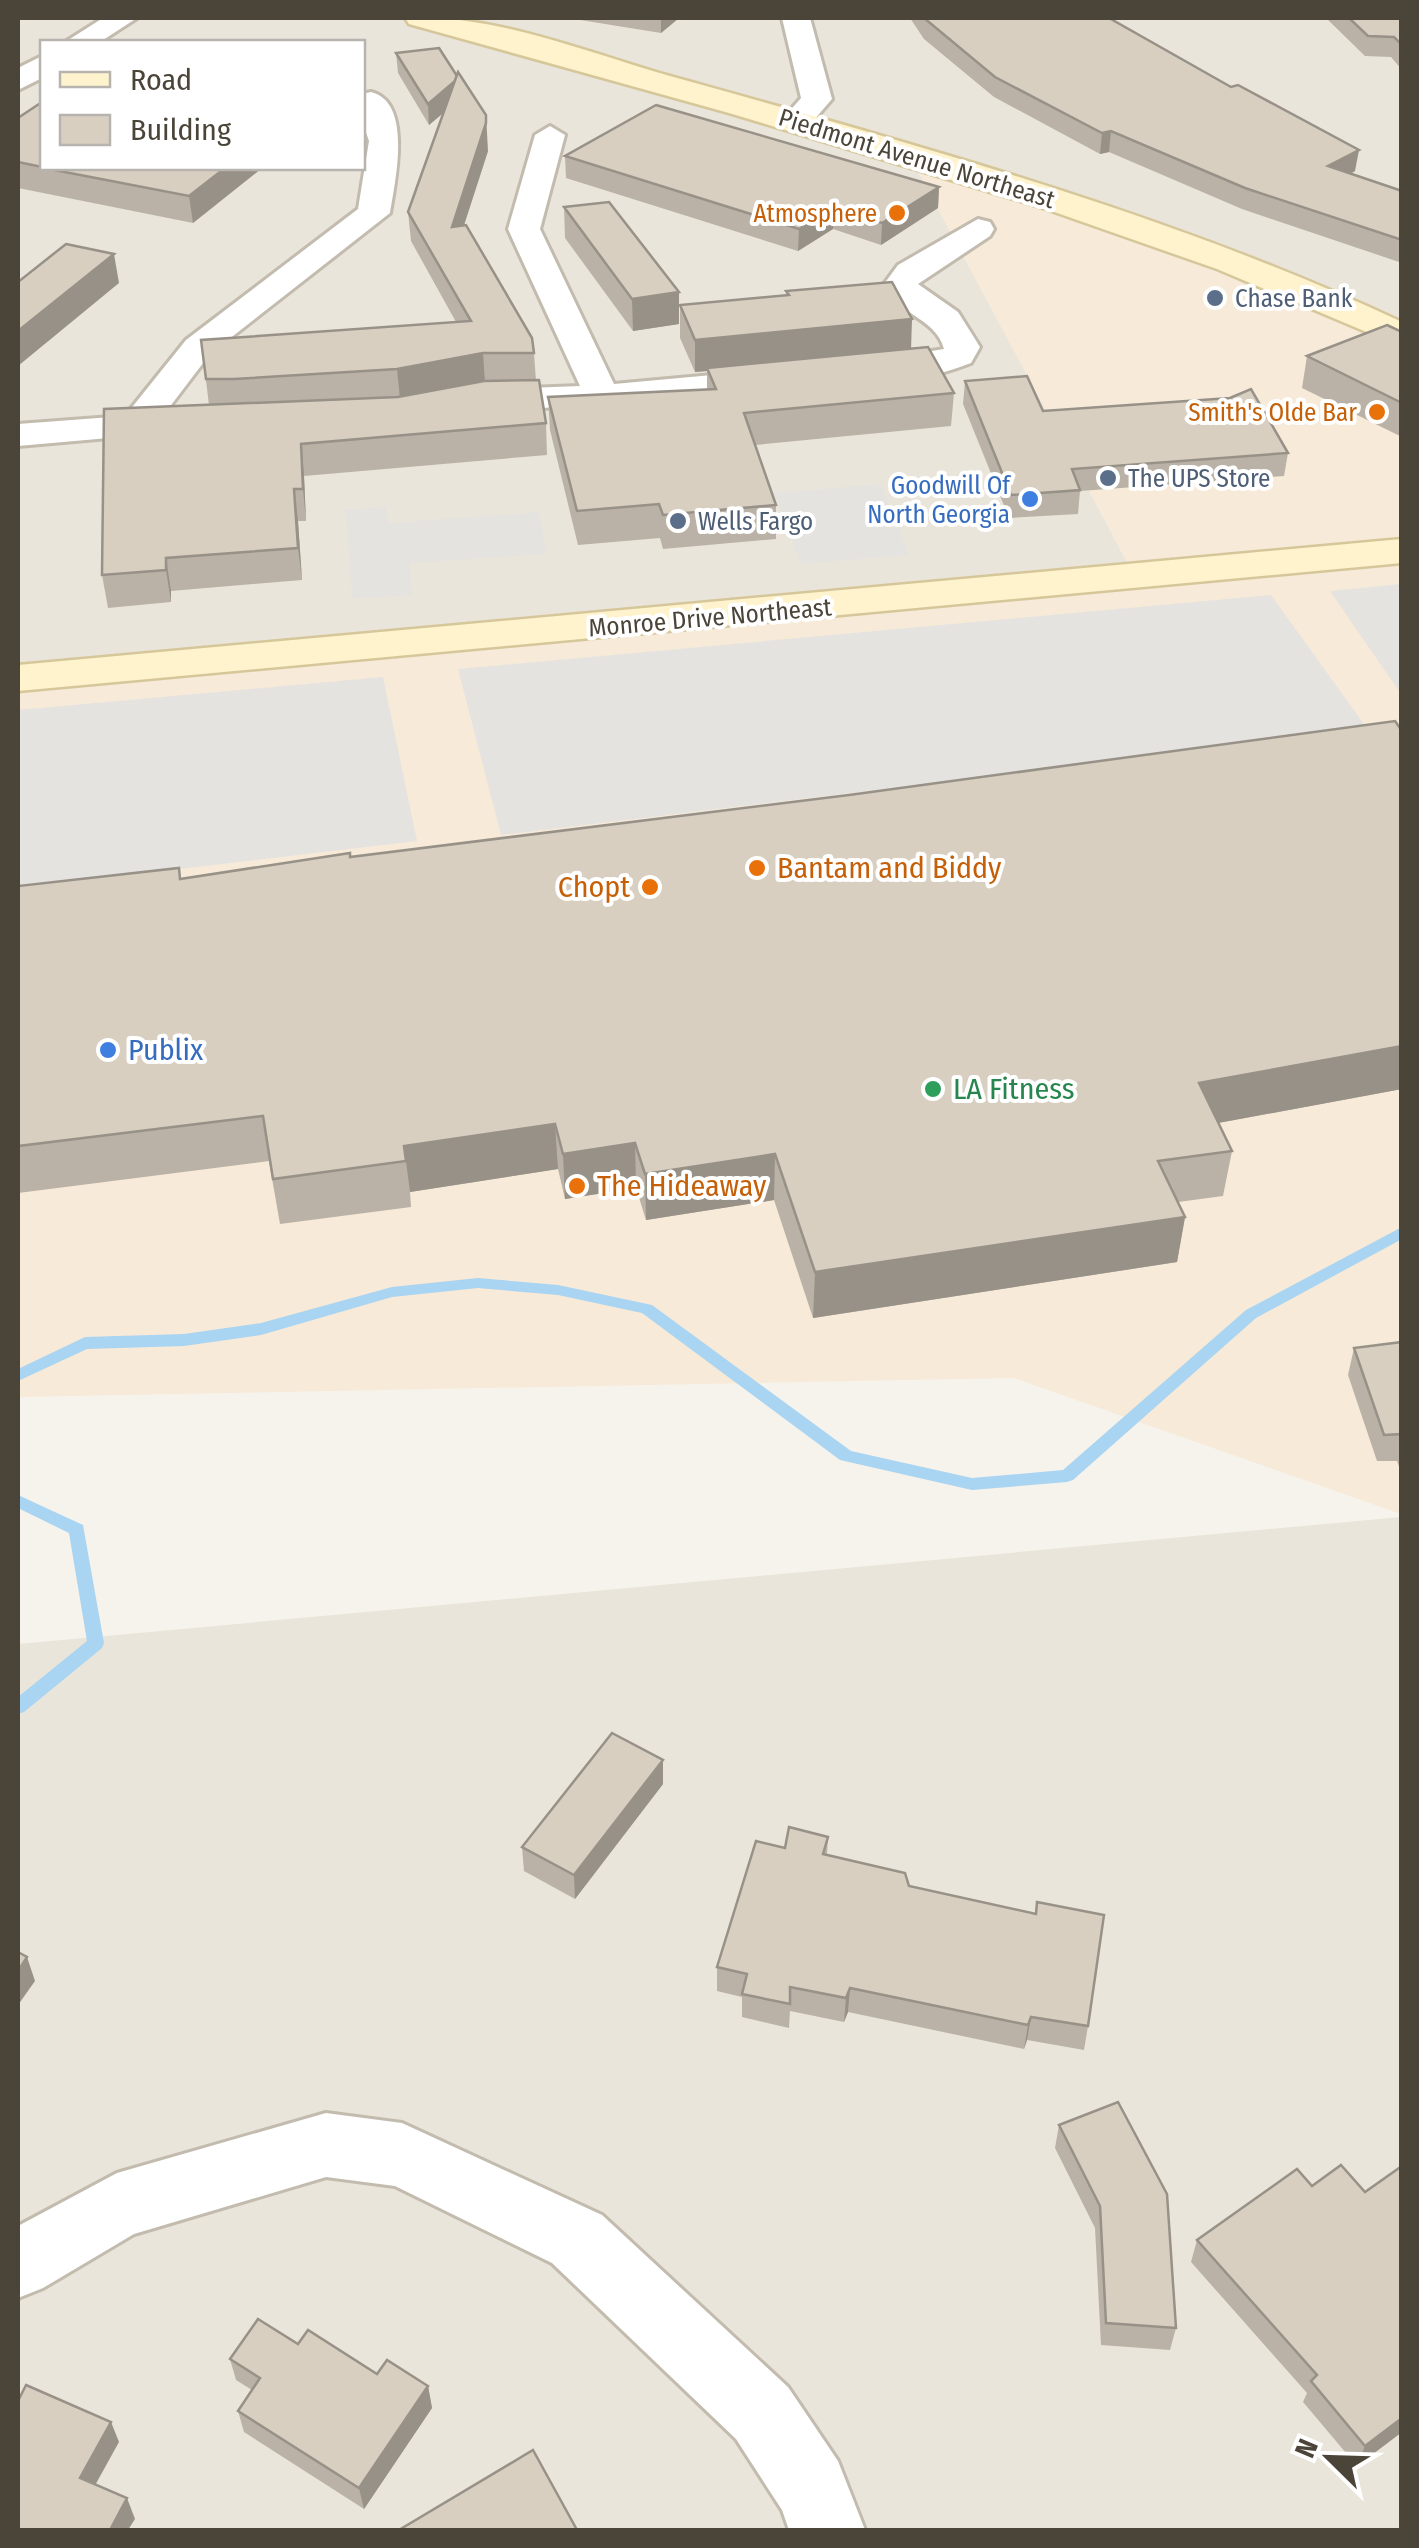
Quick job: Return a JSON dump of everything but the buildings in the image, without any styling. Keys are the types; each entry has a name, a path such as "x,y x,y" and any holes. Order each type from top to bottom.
{"main road":[{"name":"Piedmont Avenue Northeast","path":"420,18 796,121 1142,227 1245,265 1402,336"},
{"name":"Monroe Drive Northeast","path":"18,678 1402,551"}],"street":[{"path":"84,40 122,18"},
{"path":"796,18 817,99 796,121"},
{"path":"18,81 40,66"},
{"path":"138,423 198,348 374,213 385,140 371,102"},
{"path":"550,135 524,229 602,396"},
{"name":"Piedmont Avenue Northeast","path":"434,408 486,398 602,396 934,365 959,356 963,347 953,327 910,297 901,284 910,272 978,229"},
{"path":"18,435 138,423 218,424"},
{"path":"18,2264 117,2206 326,2144 402,2155 576,2239 762,2414 810,2488 827,2530"}],"shaded area":[{"path":"18,18 1401,18 1401,339 910,156 1133,573 18,679"},
{"path":"909,155 1221,256 1401,339 1401,1514 1014,1378 18,1397 18,679 1132,571"},
{"path":"881,484 909,555 801,564 774,493"},
{"path":"386,507 389,523 539,512 547,554 410,563 412,595 352,599 346,510"},
{"path":"1402,584 1401,694 1330,591"},
{"path":"1271,595 1369,731 501,835 458,669"},
{"path":"383,677 417,841 18,888 18,710"},
{"path":"1401,1517 1401,2530 18,2530 18,1644"}],"waterway":[{"path":"18,1375 85,1343 184,1340 261,1329 392,1292 478,1283 558,1290 647,1309 846,1456 972,1484 1067,1476 1251,1314 1402,1232"},
{"path":"18,1501 77,1529 96,1643 18,1707"}],"place":[{"name":"Atmosphere","path":"897,213"},
{"name":"Chase Bank","path":"1215,298"},
{"name":"Smith's Olde Bar","path":"1377,412"},
{"name":"The UPS Store","path":"1108,478"},
{"name":"Goodwill Of North Georgia","path":"1030,499"},
{"name":"Wells Fargo","path":"678,521"},
{"name":"Bantam and Biddy","path":"757,868"},
{"name":"Chopt","path":"650,887"},
{"name":"Publix","path":"108,1050"},
{"name":"LA Fitness","path":"933,1089"},
{"name":"The Hideaway","path":"577,1186"}]}
